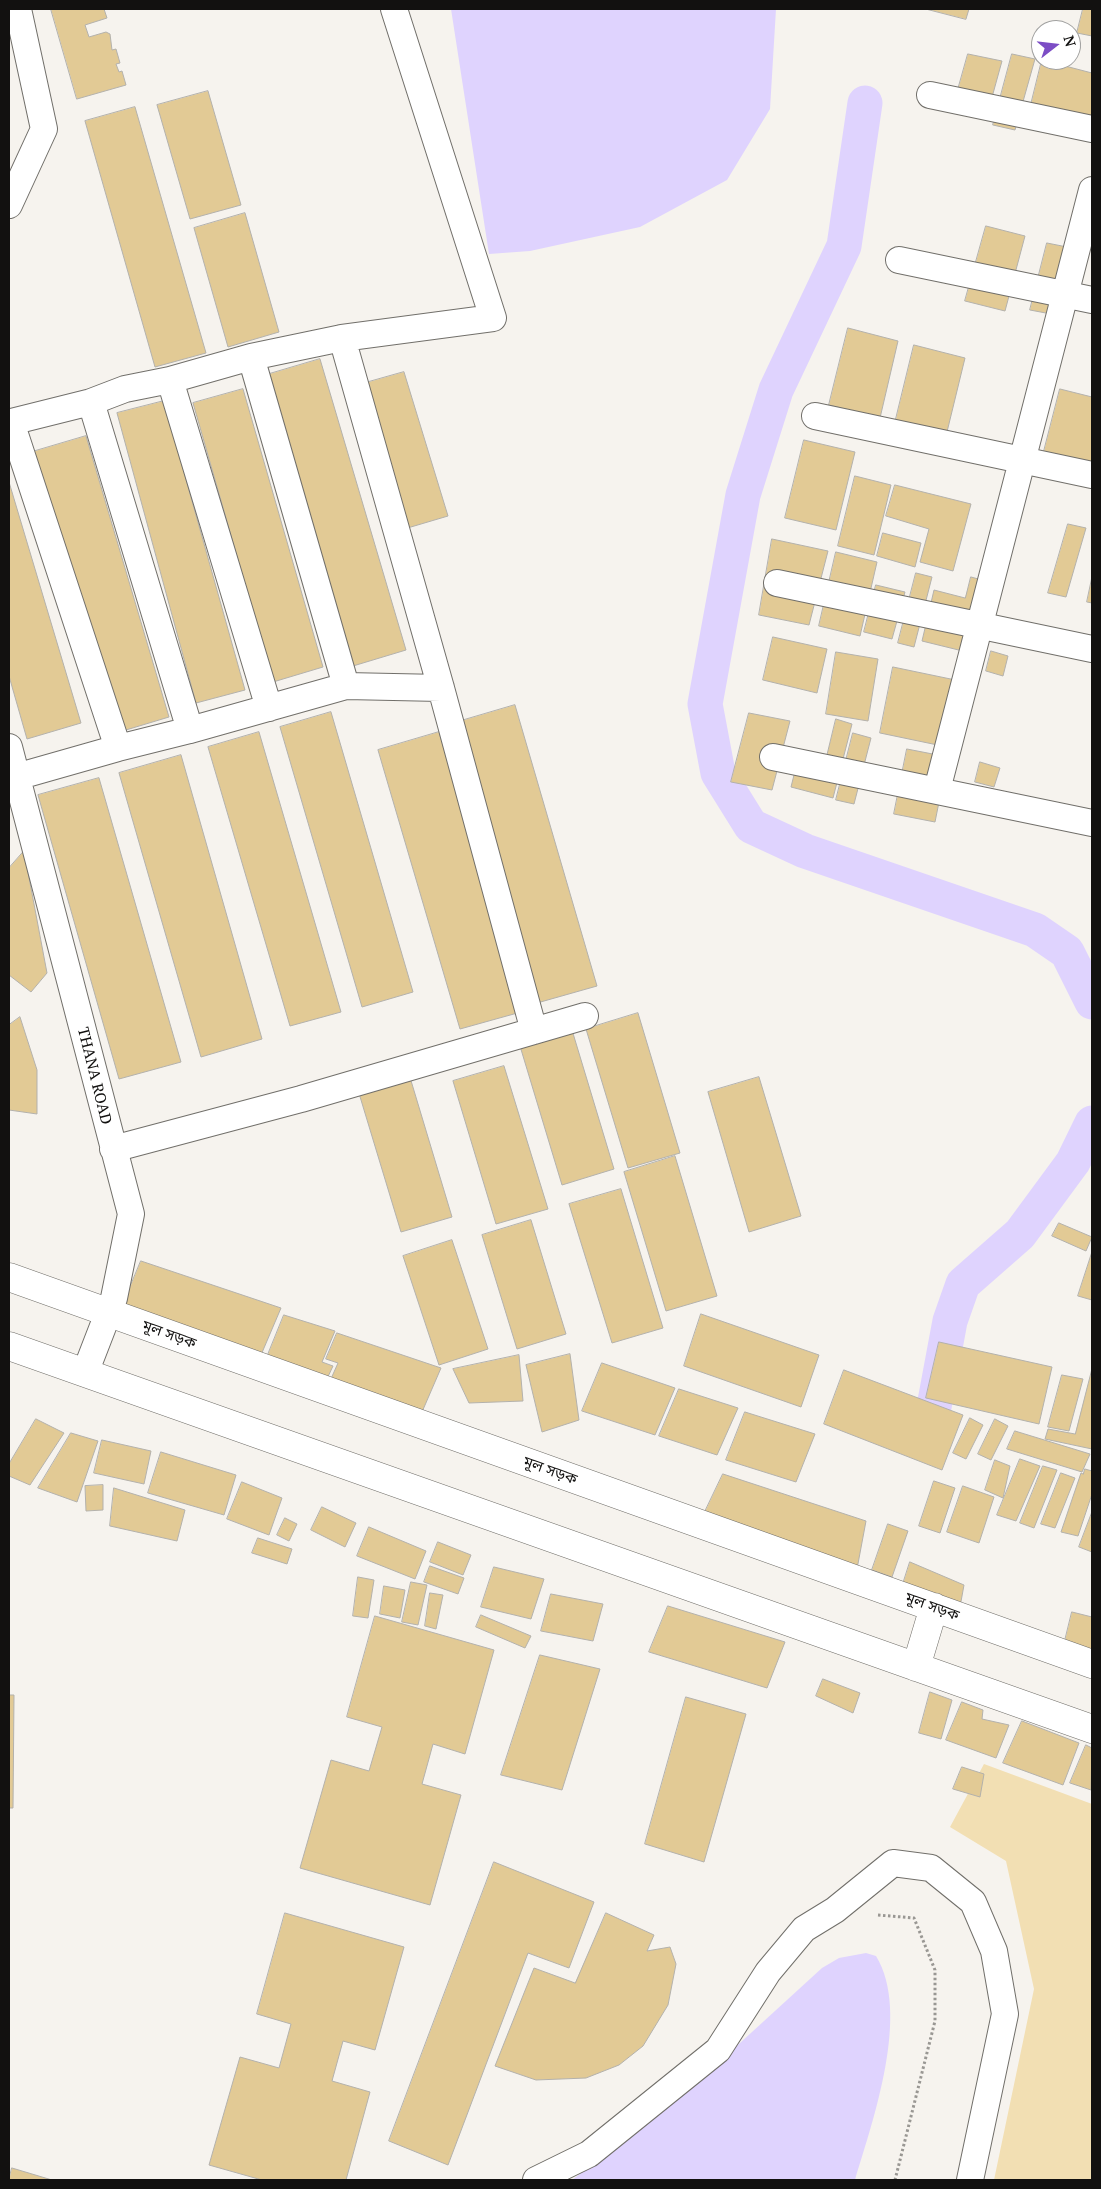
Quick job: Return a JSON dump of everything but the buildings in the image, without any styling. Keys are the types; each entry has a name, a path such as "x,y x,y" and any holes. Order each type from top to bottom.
{"street":[{"path":"9,205 44,129 18,9"},
{"path":"118,748 10,423 91,402 125,389 170,380 251,357 342,338 493,318 394,9"},
{"path":"930,95 1092,129"},
{"path":"937,790 1092,190"},
{"path":"899,260 1092,300"},
{"path":"342,338 441,688 534,1030"},
{"path":"251,357 346,686"},
{"path":"170,380 269,708"},
{"path":"91,402 190,730"},
{"path":"814,416 1092,475"},
{"path":"776,582 1092,649"},
{"path":"13,777 346,686 441,688"},
{"name":"THANA ROAD","path":"9,747 13,777 131,1214 114,1298 85,1374"},
{"path":"774,757 1092,823"},
{"path":"113,1149 300,1098 584,1016"},
{"name":"মূল সড়ক","path":"9,1277 1092,1664"},
{"path":"9,1346 1092,1729"},
{"path":"916,1667 934,1607"},
{"path":"536,2180 589,2154 718,2050 768,1972 804,1929 835,1910 893,1863 931,1868 973,1902 994,1951 1005,2014 970,2180"}],"path":[{"path":"835,1910 914,1918 935,1970 935,2021 895,2180"}],"shaded area":[{"path":"451,9 776,9 770,109 727,180 640,227 530,251 489,254"},
{"path":"984,1764 1092,1804 1092,2180 994,2180 1034,1989 1006,1861 950,1827"},
{"path":"866,1953 876,1956 886,1980 890,2007 889,2036 879,2098 855,2180 572,2180 682,2096 822,1968 839,1958"}],"waterway":[{"path":"865,103 844,246 776,390 743,495 705,704 718,773 751,826 805,851 1035,930 1067,952 1092,1002"},
{"path":"928,1439 950,1321 963,1284 1020,1234 1073,1162 1092,1123"}]}
